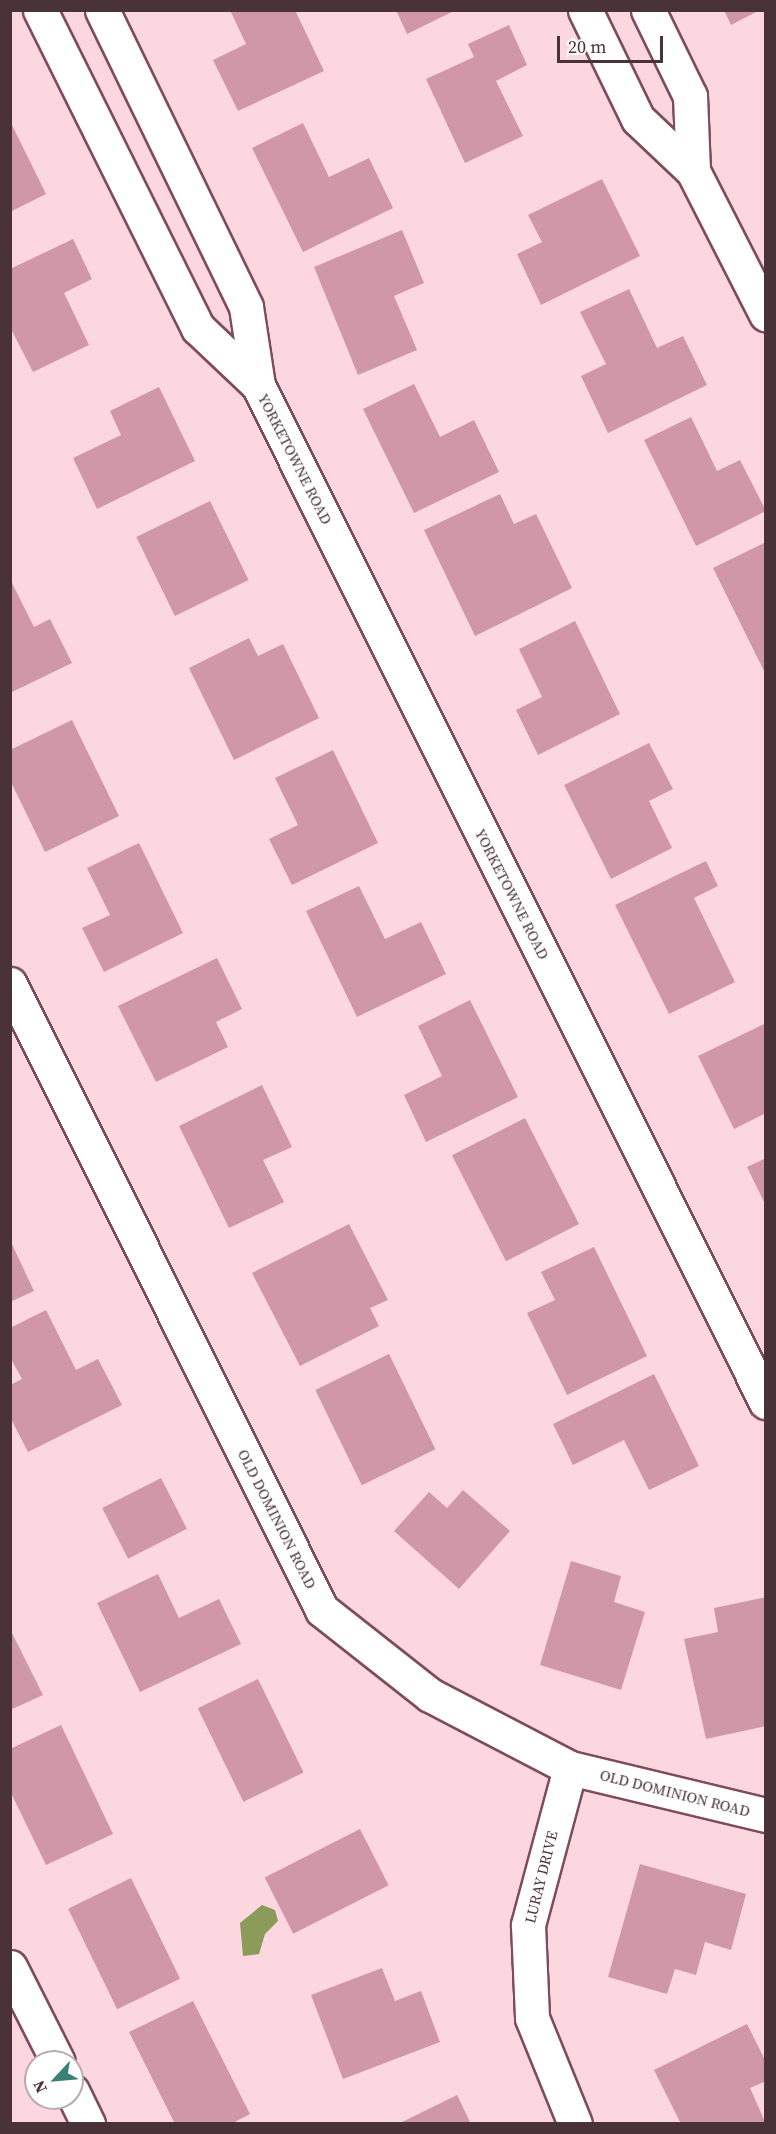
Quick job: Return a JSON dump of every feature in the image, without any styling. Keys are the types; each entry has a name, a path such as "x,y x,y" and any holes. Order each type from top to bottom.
{"street":[{"name":"YORKETOWNE ROAD","path":"40,10 198,328 258,385"},
{"name":"YORKETOWNE ROAD","path":"102,10 246,307 258,385 765,1402"},
{"path":"585,10 638,119 693,171 765,314"},
{"path":"648,10 690,96 693,171"},
{"name":"OLD DOMINION ROAD","path":"10,984 322,1610 430,1695 570,1768 765,1815"},
{"name":"LURAY DRIVE","path":"570,1768 528,1926 532,2018 575,2124"},
{"path":"10,1967 52,2050"},
{"path":"81,2110 88,2124"}],"shaded area":[{"path":"262,1905 275,1910 278,1921 265,1934 259,1954 243,1956 240,1923"}],"building":[{"path":"230,10 295,10 324,71 238,111 213,60 246,44"},
{"path":"396,10 456,10 407,34"},
{"path":"724,10 760,10 731,25"},
{"path":"509,25 527,65 496,81 523,136 465,163 426,79 474,57 468,44"},
{"path":"10,121 46,194 10,212"},
{"path":"303,123 329,177 369,158 393,208 303,252 252,148"},
{"path":"602,179 640,256 541,305 517,254 542,242 528,215"},
{"path":"402,230 424,283 394,296 417,350 358,375 314,267"},
{"path":"73,239 92,279 64,293 89,345 33,372 10,327 10,269"},
{"path":"629,289 657,348 683,336 707,385 608,433 581,376 606,364 580,312"},
{"path":"414,384 440,437 474,420 499,472 414,513 363,409"},
{"path":"159,387 195,461 97,509 73,458 121,435 110,411"},
{"path":"691,417 717,471 740,460 766,511 696,546 644,440"},
{"path":"500,494 514,524 536,514 572,588 475,636 424,530"},
{"path":"210,501 249,580 175,616 136,537"},
{"path":"766,542 766,675 713,568"},
{"path":"10,579 34,627 50,619 72,663 10,693"},
{"path":"575,621 620,714 538,755 516,710 542,697 519,649"},
{"path":"249,638 258,656 283,644 319,718 234,760 189,668"},
{"path":"72,720 119,816 45,852 10,780 10,750"},
{"path":"649,743 673,789 649,801 672,848 611,879 564,785"},
{"path":"333,750 378,843 292,885 269,839 298,825 275,778"},
{"path":"139,843 183,933 104,972 82,928 110,915 87,868"},
{"path":"706,861 718,886 694,898 735,982 669,1014 615,905"},
{"path":"359,886 385,939 421,922 446,974 357,1017 306,911"},
{"path":"217,958 242,1009 216,1022 228,1047 156,1082 118,1006"},
{"path":"470,1000 518,1097 426,1142 404,1095 442,1076 418,1026"},
{"path":"766,1023 766,1113 734,1129 698,1056"},
{"path":"262,1085 292,1147 263,1160 284,1202 229,1228 179,1126"},
{"path":"525,1118 579,1224 506,1261 452,1155"},
{"path":"766,1158 766,1206 747,1167"},
{"path":"349,1224 388,1300 370,1308 379,1326 300,1366 252,1273"},
{"path":"10,1240 34,1291 10,1302"},
{"path":"594,1247 647,1356 567,1395 527,1313 555,1300 541,1272"},
{"path":"46,1310 76,1370 98,1359 122,1405 28,1452 10,1417 10,1385 22,1379 10,1357 10,1328"},
{"path":"389,1354 435,1449 362,1485 315,1390"},
{"path":"654,1374 699,1466 649,1490 624,1440 573,1465 553,1424"},
{"path":"161,1478 187,1529 128,1559 102,1508"},
{"path":"463,1490 510,1531 459,1589 394,1531 429,1492 447,1508"},
{"path":"571,1561 621,1576 614,1602 645,1612 621,1690 540,1665"},
{"path":"158,1574 179,1618 219,1599 241,1644 140,1692 97,1603"},
{"path":"766,1597 766,1726 706,1739 684,1639 718,1632 714,1608"},
{"path":"10,1629 43,1695 10,1710"},
{"path":"258,1679 304,1772 243,1802 198,1708"},
{"path":"61,1725 113,1834 46,1865 10,1791 10,1749"},
{"path":"360,1829 389,1885 293,1934 265,1878"},
{"path":"640,1864 746,1894 731,1950 705,1942 696,1975 675,1969 667,1994 608,1977"},
{"path":"131,1878 180,1979 117,2009 68,1909"},
{"path":"382,1968 395,2001 421,1991 440,2042 343,2079 311,1995"},
{"path":"193,2001 250,2114 231,2124 175,2124 129,2032"},
{"path":"747,2024 766,2062 766,2081 750,2088 766,2124 681,2124 654,2070"},
{"path":"457,2095 471,2124 398,2124"}]}
